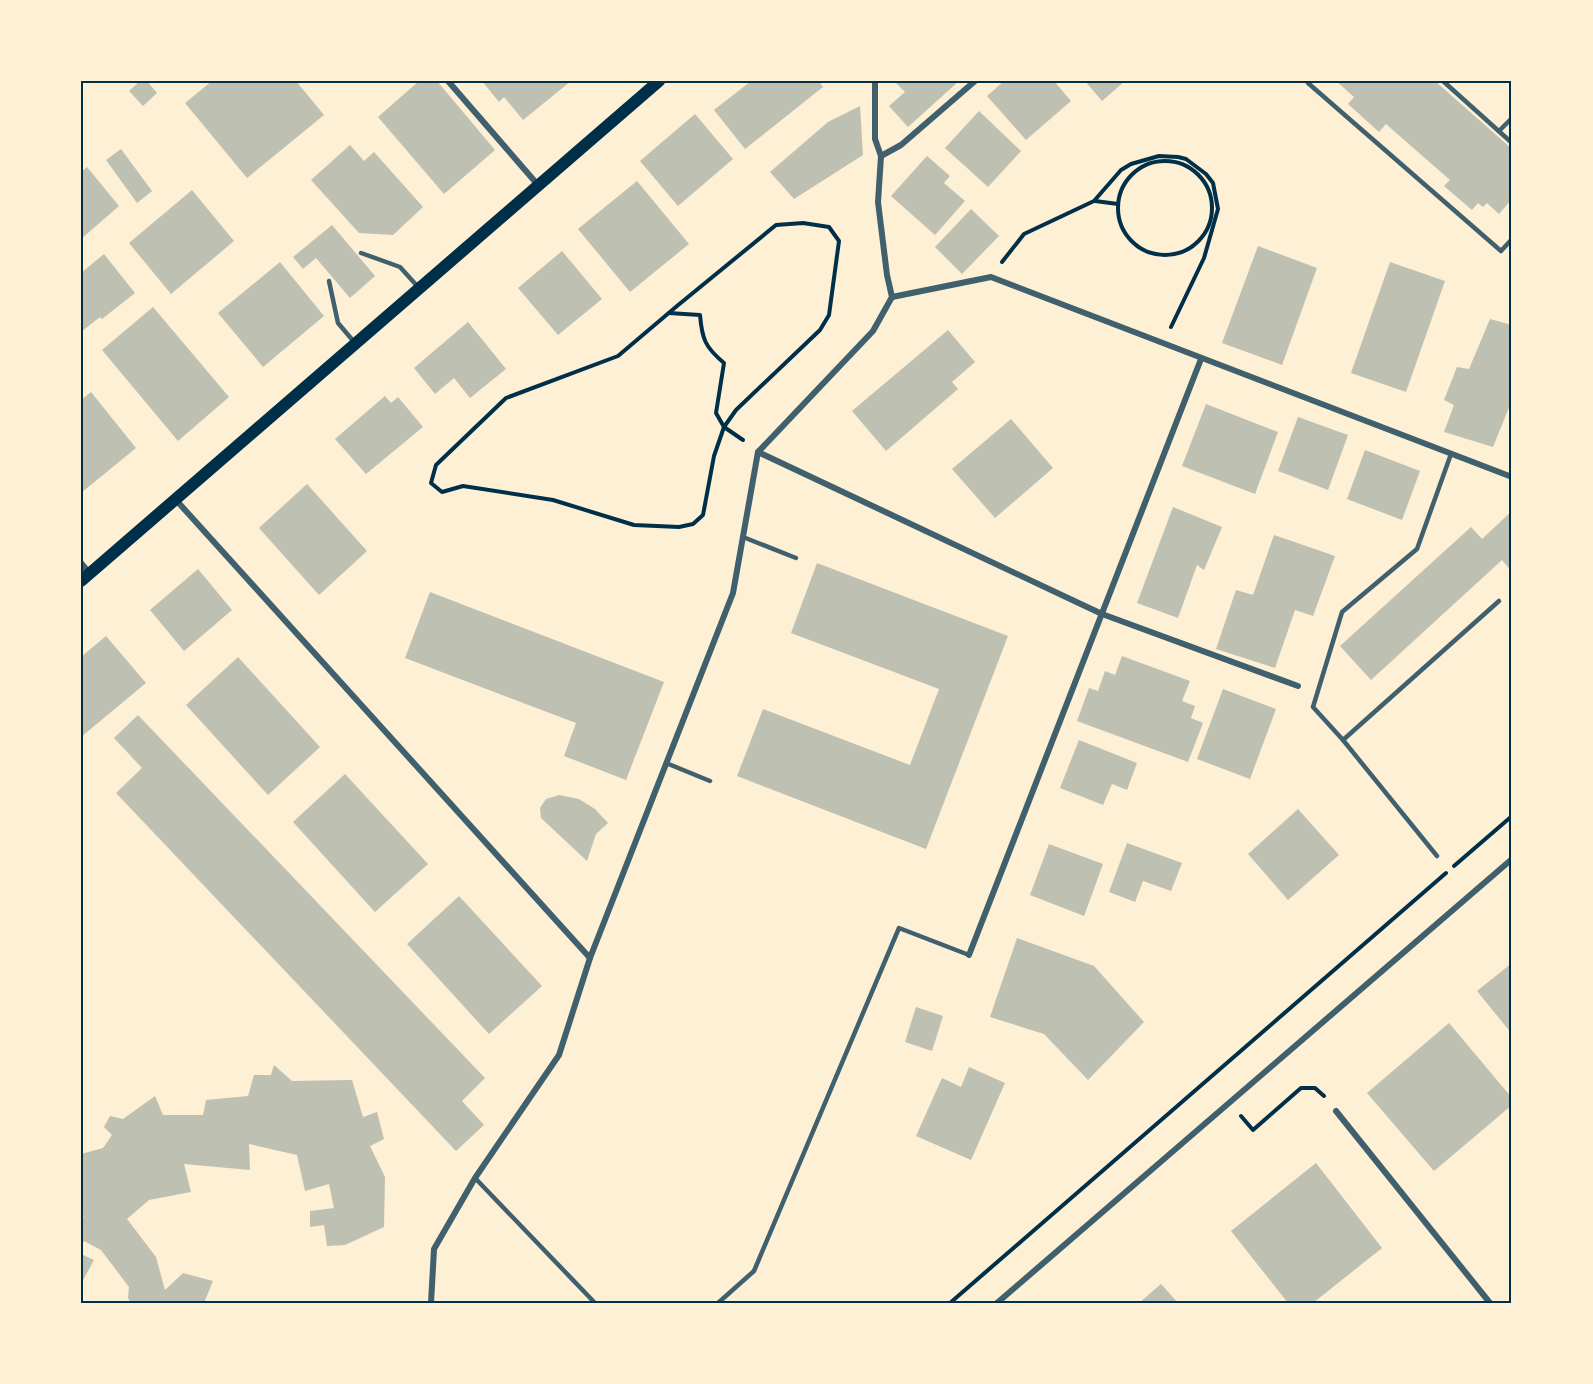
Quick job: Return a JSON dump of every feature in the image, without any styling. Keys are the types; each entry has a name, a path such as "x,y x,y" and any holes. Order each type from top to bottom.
{"main road":[{"path":"85,577 659,81"}],"street":[{"path":"448,81 538,185"},
{"path":"431,1303 434,1249 475,1178 559,1055 590,958 733,593 758,452 873,331 892,297 887,276 878,202 881,156 875,140 875,81"},
{"path":"881,156 901,145 975,81"},
{"path":"892,297 991,277 1512,477"},
{"path":"969,955 1201,359"},
{"path":"758,452 1102,614 1298,686"},
{"path":"175,499 590,958"},
{"path":"81,563 85,577"},
{"path":"997,1303 1512,859"},
{"path":"1336,1111 1490,1303"}],"lane":[{"path":"1310,81 1308,83 1501,250 1512,239"},
{"path":"1443,81 1512,143"},
{"path":"1499,131 1512,118"},
{"path":"361,253 400,267 419,288"},
{"path":"329,281 338,323 355,344"},
{"path":"1437,856 1343,740 1313,707 1342,612 1418,549 1451,454"},
{"path":"743,537 796,558"},
{"path":"1343,740 1499,601"},
{"path":"666,763 710,781"},
{"path":"718,1303 754,1271 898,928 969,955"},
{"path":"475,1178 595,1303"}],"path":[{"path":"991,277 1024,234 1094,201 1121,170 1131,164 1159,156 1186,159 1198,166 1213,183 1217,200 1216,217 1204,258 1163,344"},
{"path":"1166,161 1179,164 1196,173 1207,188 1211,216 1204,233 1191,247 1170,255 1156,255 1143,250 1123,231 1118,204 1121,190 1139,169 1152,163 1166,161"},
{"path":"1207,188 1213,183"},
{"path":"1094,201 1118,204"},
{"path":"803,223 829,227 839,241 829,315 820,330 736,410 724,427 714,456 703,515 693,524 679,527 634,525 553,500 464,486 442,492 431,483 436,465 506,398 618,356 776,225 803,223"},
{"path":"669,312 700,315 701,332 706,344 711,352 724,363 716,413 724,427 758,452"},
{"path":"950,1303 1512,816"},
{"path":"1210,1077 1253,1130 1301,1088 1315,1088 1336,1111"}],"building":[{"path":"140,81 147,81 157,93 143,106 129,91"},
{"path":"212,81 296,81 324,115 247,178 185,103"},
{"path":"419,81 437,81 495,150 444,194 378,117"},
{"path":"482,81 571,81 523,120 504,97 499,102"},
{"path":"751,81 819,81 823,87 745,149 714,110"},
{"path":"898,81 959,81 908,127 889,106 905,92 896,83"},
{"path":"1004,81 1054,81 1071,101 1026,140 987,96"},
{"path":"1085,81 1125,81 1102,101"},
{"path":"1336,81 1435,81 1512,149 1512,199 1499,214 1487,203 1483,207 1478,203 1472,210 1444,186 1450,180 1386,124 1379,132 1348,104 1354,97"},
{"path":"860,106 863,155 794,199 770,172 828,122"},
{"path":"979,111 1021,151 988,187 945,148"},
{"path":"695,114 733,159 678,206 640,161"},
{"path":"350,145 364,161 374,152 423,207 393,235 359,233 311,180"},
{"path":"121,149 152,191 137,203 106,160"},
{"path":"927,156 950,176 944,183 965,201 935,235 891,196"},
{"path":"87,167 119,206 81,239 81,172"},
{"path":"637,181 689,244 630,292 578,229"},
{"path":"192,190 234,241 171,294 129,243"},
{"path":"971,209 999,236 962,274 935,247"},
{"path":"332,225 375,276 350,298 316,258 303,269 293,257"},
{"path":"1258,246 1317,268 1282,365 1222,343"},
{"path":"562,251 602,299 558,335 518,288"},
{"path":"104,254 135,293 81,332 81,273"},
{"path":"280,262 324,316 263,367 218,313"},
{"path":"1390,262 1445,281 1406,392 1351,373"},
{"path":"153,307 229,397 178,441 102,350"},
{"path":"1490,319 1508,324 1512,328 1512,400 1493,447 1444,432 1454,405 1444,400 1457,367 1469,369"},
{"path":"468,322 506,369 470,398 454,378 435,394 414,368"},
{"path":"948,330 975,362 952,382 958,389 886,451 852,411"},
{"path":"91,392 136,448 81,493 81,400"},
{"path":"385,396 391,403 398,397 423,427 366,474 335,439"},
{"path":"1206,404 1278,432 1255,494 1182,466"},
{"path":"1298,417 1348,435 1328,490 1278,471"},
{"path":"1011,419 1053,468 995,518 952,469"},
{"path":"1365,450 1420,471 1402,520 1347,499"},
{"path":"307,484 367,551 319,595 259,528"},
{"path":"1173,507 1222,527 1204,570 1197,565 1178,618 1137,603"},
{"path":"1512,511 1512,572 1502,560 1371,680 1340,646 1471,527 1482,539"},
{"path":"1274,535 1335,556 1313,616 1295,610 1275,668 1216,649 1236,590 1253,595"},
{"path":"817,563 1008,636 926,849 737,776 763,709 910,765 939,689 791,633"},
{"path":"198,569 232,610 184,651 150,610"},
{"path":"430,592 664,682 626,780 564,756 576,723 405,658"},
{"path":"106,636 146,683 81,737 81,657"},
{"path":"1122,656 1190,681 1182,701 1195,706 1191,718 1203,723 1188,762 1077,721 1089,688 1098,691 1105,671 1115,675"},
{"path":"238,657 320,747 268,795 186,705"},
{"path":"1223,689 1276,709 1250,779 1197,759"},
{"path":"138,715 485,1078 462,1101 484,1125 456,1151 116,793 142,768 114,738"},
{"path":"1079,740 1137,763 1127,790 1112,784 1103,805 1060,788"},
{"path":"345,774 428,864 375,912 293,822"},
{"path":"559,795 579,799 595,809 608,823 596,834 587,861 541,818 540,808 546,799"},
{"path":"1298,809 1339,855 1288,900 1248,854"},
{"path":"1127,843 1182,863 1171,891 1143,881 1135,902 1109,892"},
{"path":"1049,844 1103,864 1084,916 1030,895"},
{"path":"459,896 542,986 489,1034 407,944"},
{"path":"1017,938 1094,966 1144,1022 1088,1080 1044,1034 990,1017"},
{"path":"1512,963 1512,1034 1477,991"},
{"path":"916,1007 943,1016 932,1051 905,1042"},
{"path":"1449,1023 1512,1098 1512,1105 1434,1171 1367,1093"},
{"path":"274,1065 292,1081 352,1080 363,1117 377,1112 384,1139 370,1146 385,1177 384,1227 345,1245 327,1246 324,1225 310,1227 310,1211 334,1208 329,1184 305,1191 297,1155 249,1144 250,1170 184,1164 191,1192 149,1200 127,1219 156,1257 165,1290 183,1273 213,1281 204,1303 131,1303 128,1298 129,1287 101,1250 84,1241 81,1247 81,1220 84,1216 81,1214 81,1154 103,1148 112,1135 104,1127 110,1116 123,1119 155,1096 163,1115 203,1115 206,1100 248,1096 254,1075 271,1075"},
{"path":"969,1067 1005,1083 971,1160 916,1136 942,1078 961,1087"},
{"path":"1316,1163 1382,1248 1313,1303 1288,1303 1231,1231"},
{"path":"81,1254 94,1260 81,1284"},
{"path":"1161,1284 1178,1303 1139,1303"}]}
